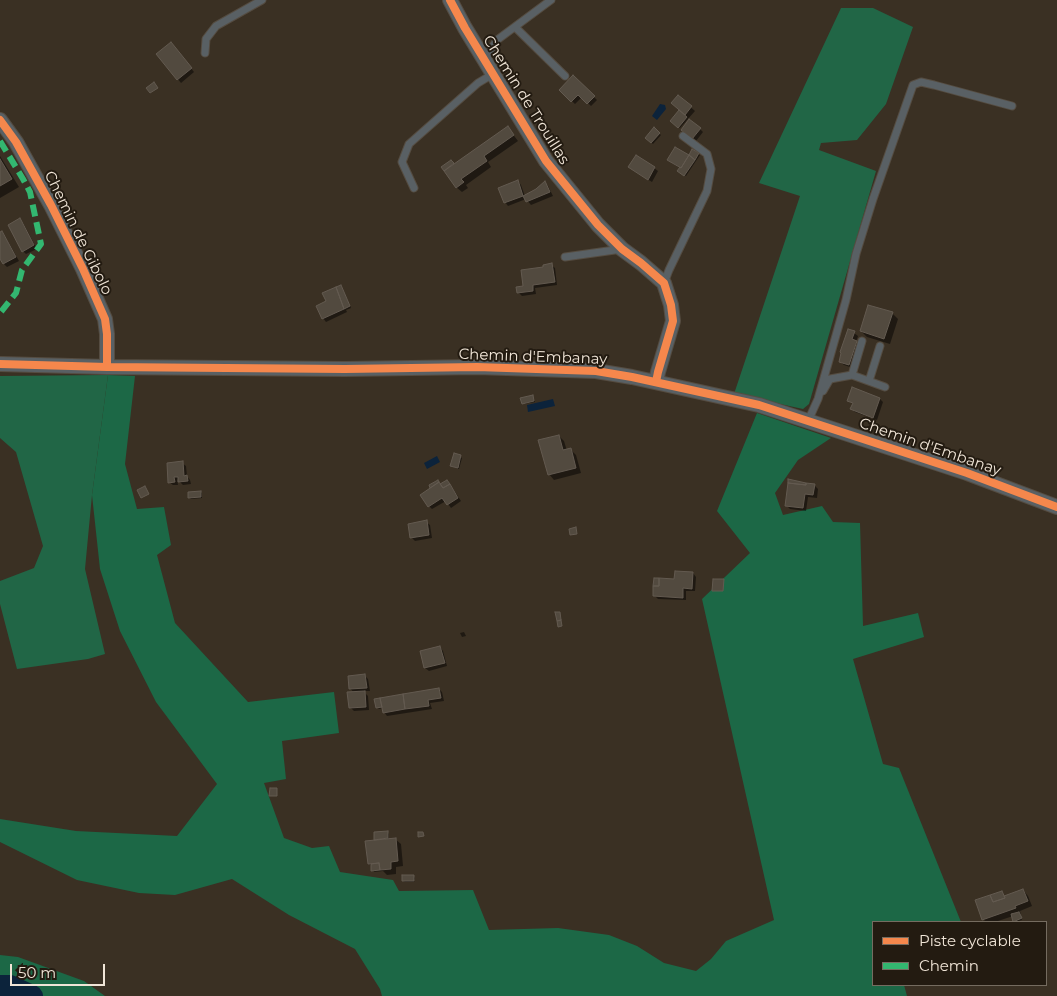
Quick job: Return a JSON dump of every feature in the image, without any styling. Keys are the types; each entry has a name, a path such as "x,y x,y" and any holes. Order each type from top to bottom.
{"street":[{"name":"Chemin de Trouillas","path":"450,0 484,60 546,161 598,225 622,249 664,283"},
{"name":"Chemin de Gibolo","path":"0,120 16,142 34,174 83,269 104,319 107,334 107,367"},
{"path":"656,382 673,321 671,305 664,283"},
{"name":"Chemin d'Embanay","path":"0,364 344,369 477,367 596,371 759,405 967,473 1057,507"}],"lane":[{"path":"205,53 206,39 216,26 262,0"},
{"path":"484,60 497,40 551,0"},
{"path":"515,27 564,76"},
{"path":"414,188 402,162 409,144 478,83 493,74"},
{"path":"818,399 846,300 856,254 913,84 921,82 1012,106"},
{"path":"664,283 707,191 711,169 707,154 683,136"},
{"path":"565,257 622,249"},
{"path":"852,375 862,340"},
{"path":"869,381 880,346"},
{"path":"808,420 830,380 852,375 885,387"}],"green space":[{"path":"841,8 873,8 913,27 886,104 857,140 821,143 819,150 876,171 809,404 803,409 734,394 800,196 759,183"},
{"path":"108,375 92,495 85,569 105,654 88,659 17,669 0,604 0,581 34,568 43,546 16,452 0,438 0,376"},
{"path":"108,375 135,376 125,464 137,509 164,507 171,545 157,555 175,623 248,702 334,692 339,733 282,741 286,779 264,783 284,838 312,848 329,846 340,872 393,880 399,891 473,890 489,930 558,928 609,935 637,946 664,963 696,971 711,959 726,941 774,920 702,599 750,553 717,511 757,413 831,438 798,460 775,493 783,515 822,506 833,522 860,523 863,626 918,613 924,637 853,659 883,764 899,768 961,921 872,921 872,986 904,986 907,996 382,996 380,989 355,949 289,915 232,879 175,895 139,893 77,880 0,842 0,819 76,831 177,836 217,784 156,702 120,631 100,569 92,495"},
{"path":"0,955 18,957 84,981 105,996 41,996 10,981 0,981"}],"water":[{"path":"660,104 665,105 666,109 657,120 652,116"},
{"path":"553,399 555,406 528,412 527,405"},
{"path":"437,456 440,462 427,469 424,463"}],"building":[{"path":"171,42 192,68 177,80 156,54"},
{"path":"573,75 595,96 587,104 578,95 571,102 559,90"},
{"path":"154,82 158,88 150,93 146,88"},
{"path":"678,95 692,106 685,115 671,103"},
{"path":"679,110 687,117 678,128 670,121"},
{"path":"689,119 701,128 692,139 681,130"},
{"path":"508,126 514,135 484,156 487,161 461,179 464,182 456,188 444,171"},
{"path":"654,127 660,133 651,143 645,138"},
{"path":"675,147 689,155 681,168 667,160"},
{"path":"692,149 699,153 695,160 689,155"},
{"path":"636,155 655,167 648,180 628,167"},
{"path":"689,155 695,160 684,176 677,171"},
{"path":"0,159 12,179 0,186"},
{"path":"451,160 454,163 444,171 441,167"},
{"path":"518,180 523,196 504,203 498,188"},
{"path":"545,181 550,192 526,202 523,196 536,189"},
{"path":"20,218 34,245 22,252 8,225"},
{"path":"2,231 16,257 3,264 0,259 0,232"},
{"path":"552,263 555,282 533,285 533,291 517,293 516,287 523,286 521,270 543,267 543,265"},
{"path":"341,285 350,306 344,309 336,287"},
{"path":"336,287 344,309 322,319 316,306 326,301 322,293"},
{"path":"868,305 893,312 884,339 860,331"},
{"path":"848,329 855,331 852,339 857,341 849,365 839,362 840,352"},
{"path":"852,387 880,398 873,418 850,409 853,403 847,401"},
{"path":"533,395 534,401 522,404 520,398"},
{"path":"559,435 563,450 571,448 576,468 548,475 538,440"},
{"path":"454,453 461,455 458,468 450,466"},
{"path":"183,461 184,476 187,475 188,481 178,482 178,477 174,477 175,482 168,483 167,463"},
{"path":"788,479 806,483 806,485 788,483"},
{"path":"438,480 439,482 430,488 429,485"},
{"path":"447,480 450,484 443,488 440,484"},
{"path":"439,482 443,488 450,484 458,498 447,505 442,498 428,507 420,495"},
{"path":"788,483 815,484 813,495 805,494 803,508 785,506"},
{"path":"145,486 149,494 141,498 137,490"},
{"path":"201,491 201,497 188,498 188,492"},
{"path":"427,520 429,535 410,538 408,524"},
{"path":"576,527 577,534 570,535 569,529"},
{"path":"675,571 693,572 692,589 683,588 683,598 653,596 653,586 659,586 659,578 674,579"},
{"path":"654,578 659,578 659,586 653,586"},
{"path":"713,579 724,579 723,591 712,591"},
{"path":"555,612 560,612 561,620 557,621"},
{"path":"561,620 562,626 558,627 557,621"},
{"path":"440,646 445,663 424,668 420,651"},
{"path":"365,674 367,688 349,689 348,676"},
{"path":"439,688 441,698 428,700 429,706 405,709 403,694"},
{"path":"365,691 366,707 349,708 347,692"},
{"path":"403,694 405,709 383,713 380,698"},
{"path":"380,698 382,707 376,708 374,699"},
{"path":"270,788 277,788 277,796 269,796"},
{"path":"388,831 388,838 374,840 374,832"},
{"path":"418,832 423,832 424,836 418,837"},
{"path":"396,838 398,861 391,862 391,869 380,870 379,863 368,864 365,841"},
{"path":"379,863 380,870 371,871 371,864"},
{"path":"402,875 414,875 414,881 402,881"},
{"path":"1023,889 1028,901 1015,906 1016,908 982,920 975,900 990,895 993,902"},
{"path":"1002,891 1005,898 993,902 990,895"},
{"path":"1019,912 1022,918 1013,921 1011,914"}],"waterway":[{"path":"0,986 10,986 32,996"}],"marked path":[{"path":"0,141 30,192 41,244 22,270 16,293 0,313"}],"cycle path":[{"path":"450,0 546,161 598,225 622,249 664,283 671,305 673,321 656,382"},
{"path":"0,120 16,142 51,205 83,269 105,319 107,367"},
{"path":"0,364 345,369 477,367 596,371 759,405 967,473 1057,507"}]}
